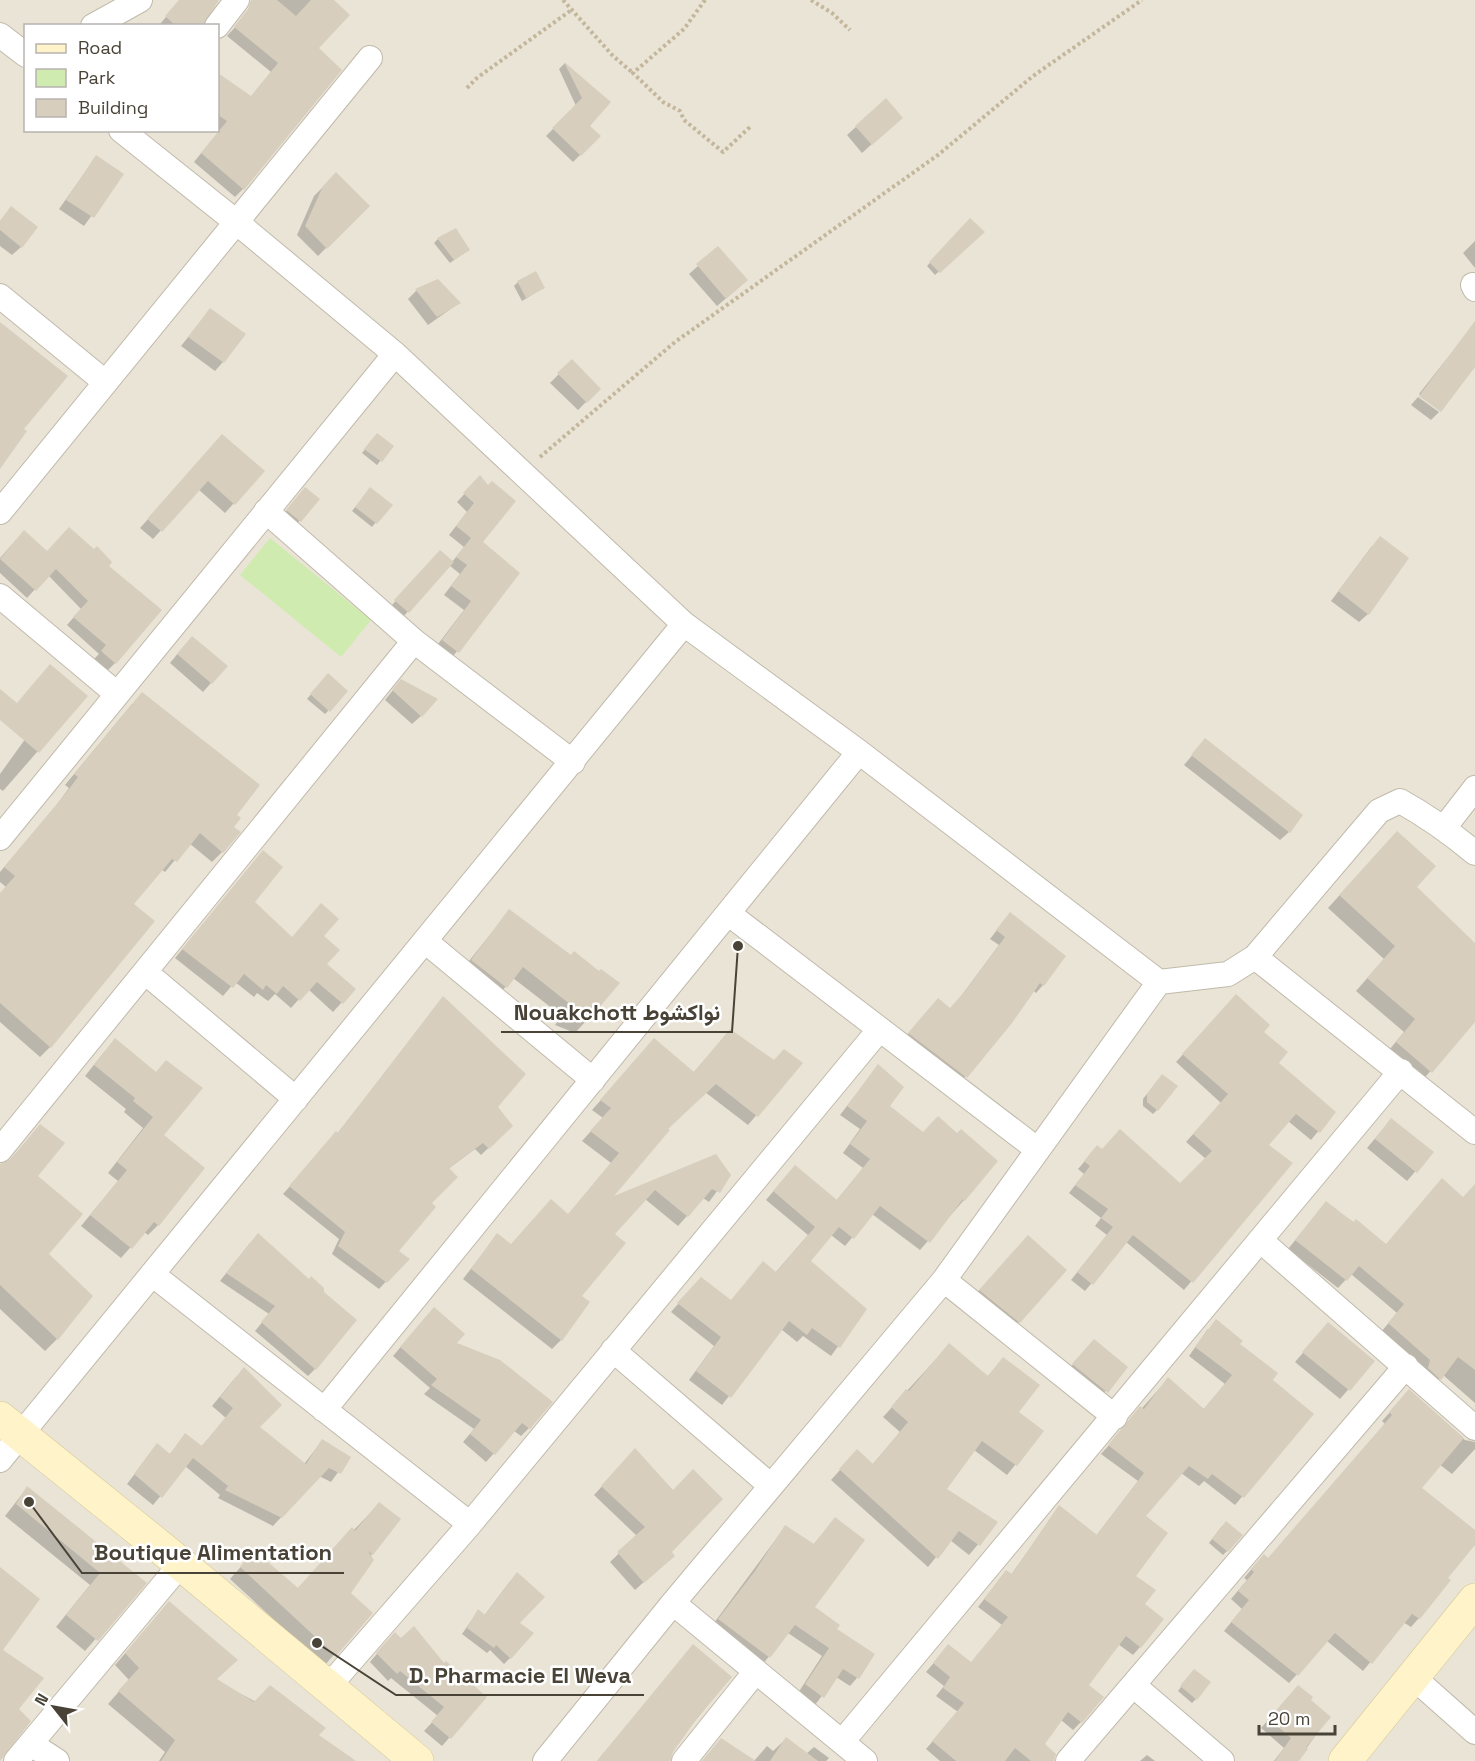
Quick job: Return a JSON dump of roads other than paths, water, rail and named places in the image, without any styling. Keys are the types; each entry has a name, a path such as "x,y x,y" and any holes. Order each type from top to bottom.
{"main road":[{"path":"10,1426 181,1564 417,1761"},
{"path":"1345,1761 1475,1600"}],"street":[{"path":"97,24 140,0"},
{"path":"219,24 237,0"},
{"path":"0,35 24,54"},
{"path":"0,512 370,58"},
{"path":"128,133 395,354 684,624 859,752 1159,982 1228,974 1255,957 1379,811 1400,801 1444,828 1475,853"},
{"path":"0,296 105,382"},
{"path":"0,838 395,354"},
{"path":"266,511 414,640 573,762"},
{"path":"0,596 117,694"},
{"path":"0,1460 10,1426 152,1274 684,624"},
{"path":"5,1134 145,972 414,640"},
{"path":"324,1410 859,752"},
{"path":"1444,828 1475,788"},
{"path":"729,914 1038,1150"},
{"path":"426,942 593,1080"},
{"path":"1255,957 1475,1132"},
{"path":"145,972 296,1099"},
{"path":"545,1761 673,1603 944,1280 1159,982"},
{"path":"328,1687 470,1524 879,1030"},
{"path":"842,1742 1401,1071"},
{"path":"1260,1240 1407,1366 1475,1428"},
{"path":"152,1274 470,1524"},
{"path":"944,1280 1115,1417"},
{"path":"613,1350 771,1486"},
{"path":"1068,1761 1407,1366"},
{"path":"57,1761 24,1753 181,1564"},
{"path":"673,1603 865,1761"},
{"path":"684,1761 756,1671"},
{"path":"1413,1677 1475,1732"},
{"path":"1133,1686 1222,1761"}],"place":[{"name":"Nouakchott نواكشوط","path":"738,946"},
{"name":"Boutique Alimentation","path":"29,1502"},
{"name":"D. Pharmacie El Weva","path":"317,1643"}]}
